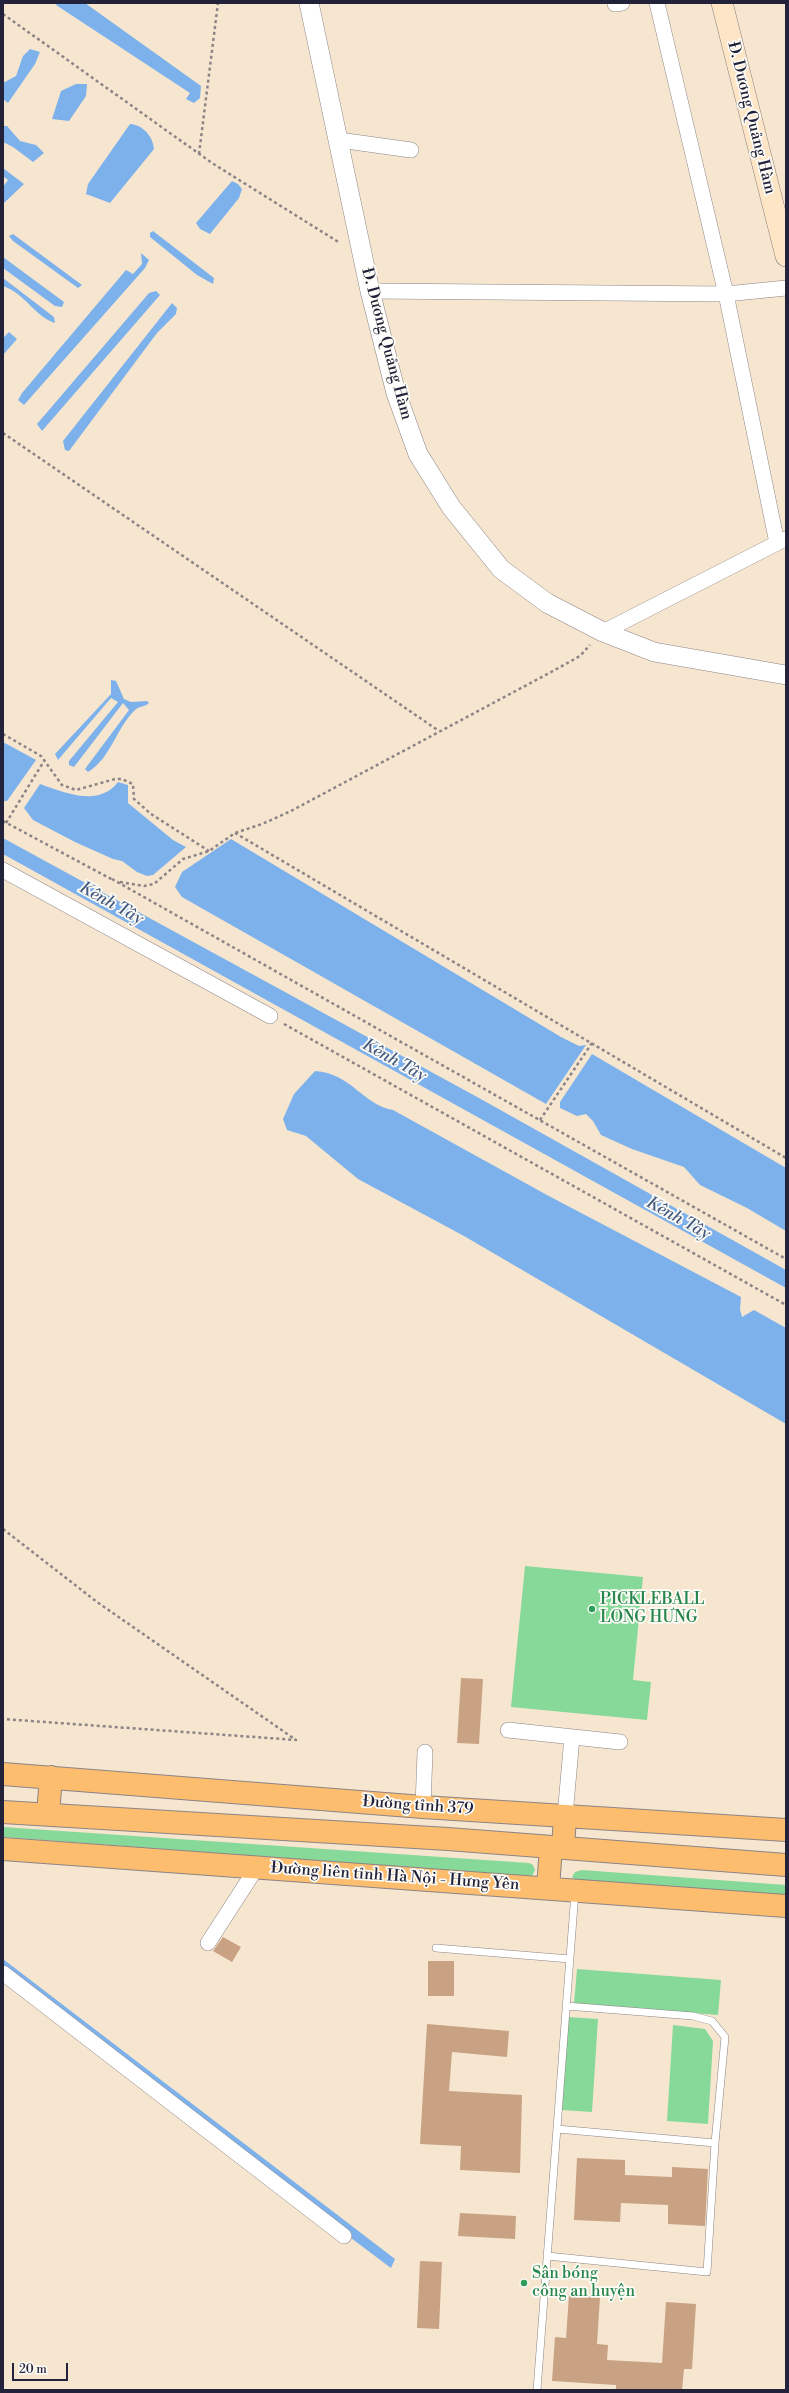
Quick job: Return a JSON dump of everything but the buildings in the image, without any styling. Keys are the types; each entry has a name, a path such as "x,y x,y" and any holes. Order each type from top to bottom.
{"main road":[{"name":"Đ. Dương Quảng Hàm","path":"722,3 786,256"},
{"name":"Đường tỉnh 379","path":"3,1774 423,1807 786,1830"},
{"path":"48,1814 51,1778"},
{"path":"420,1837 423,1807"},
{"path":"3,1812 420,1837 786,1865"},
{"path":"548,1888 565,1816"},
{"name":"Đường liên tỉnh Hà Nội - Hưng Yên","path":"3,1849 786,1906"}],"street":[{"name":"Đ. Dương Quảng Hàm","path":"309,3 370,291 396,393 418,454 450,507 501,569 547,603 603,632 654,652 786,675"},
{"path":"603,632 782,541 726,294 657,3"},
{"path":"338,140 411,150"},
{"path":"370,291 726,294 786,288"},
{"path":"3,870 270,1016"},
{"path":"508,1730 620,1742"},
{"path":"565,1816 572,1737"},
{"path":"423,1807 426,1752"},
{"path":"208,1943 257,1868"},
{"path":"3,1973 344,2236"}],"lane":[{"path":"537,2390 575,1890"},
{"path":"436,1948 570,1959"},
{"path":"547,2256 707,2272 715,2143 725,2037 712,2021 693,2016 566,2006"},
{"path":"557,2129 715,2143"}],"path":[{"path":"199,154 218,3"},
{"path":"3,14 199,154 363,257"},
{"path":"3,433 439,731"},
{"path":"112,879 124,884 144,886 154,884 184,859 209,851 235,833 262,824 290,812 580,656 603,632"},
{"path":"3,734 41,756 62,785 76,790 115,778 122,779 133,784 134,799 150,814 209,851"},
{"path":"6,823 44,761"},
{"path":"3,821 112,879 786,1258"},
{"path":"235,833 786,1158"},
{"path":"270,1016 786,1305"},
{"path":"540,1120 592,1043"},
{"path":"3,1529 97,1602 296,1740 3,1719"}],"green space":[{"path":"525,1566 643,1577 633,1680 651,1682 647,1720 511,1707"},
{"path":"3,1827 529,1863 533,1865 535,1870 532,1876 527,1876 3,1837"},
{"path":"582,1870 786,1885 786,1897 577,1881 572,1877 575,1872"},
{"path":"577,1969 721,1980 718,2015 574,2004"},
{"path":"568,2017 598,2019 592,2112 562,2110"},
{"path":"673,2025 705,2029 713,2041 708,2124 667,2121"}],"water":[{"path":"57,3 85,3 201,86 200,98 194,103 186,99 190,93 56,5"},
{"path":"30,49 40,52 35,64 8,103 3,99 3,83 16,76 23,56"},
{"path":"76,84 87,84 86,96 69,121 52,119 61,91"},
{"path":"130,124 139,126 146,132 152,140 154,149 110,203 86,194 88,184"},
{"path":"3,126 7,126 20,141 36,145 44,153 33,162 13,147 3,142"},
{"path":"3,168 24,184 3,204 3,187 8,180 3,176"},
{"path":"232,181 238,184 242,189 239,198 210,234 200,229 196,223"},
{"path":"153,231 214,278 213,284 197,275 150,237 150,233"},
{"path":"13,234 82,285 78,288 13,241 9,236"},
{"path":"141,253 149,260 145,268 24,405 18,400 22,393 126,270 133,274 142,264"},
{"path":"3,257 64,302 62,307 55,306 3,268"},
{"path":"3,278 54,317 55,323 41,315 18,294 3,286"},
{"path":"156,291 160,295 42,431 37,424 149,293"},
{"path":"172,303 177,308 176,314 157,333 69,451 65,450 63,441"},
{"path":"9,332 17,339 3,355 3,338"},
{"path":"111,680 116,681 124,699 131,702 147,701 149,703 137,709 128,717 108,751 96,766 88,772 85,769 129,710 123,703 74,767 69,765 69,761 118,702 111,698 58,760 55,754 111,694"},
{"path":"3,742 36,760 7,801 3,801"},
{"path":"118,782 128,785 128,803 173,840 186,847 153,875 147,876 137,872 122,861 113,859 75,842 33,820 24,808 40,784 70,794 91,796 110,790"},
{"name":"Kênh Tây","path":"3,838 479,1098 786,1270 786,1288 3,854"},
{"path":"231,839 561,1037 579,1046 586,1045 546,1104 182,897 175,887 182,872"},
{"path":"592,1054 786,1168 786,1231 747,1208 700,1185 684,1167 632,1149 601,1135 593,1121 586,1114 577,1116 560,1108 560,1102"},
{"path":"315,1071 338,1077 373,1102 393,1110 547,1195 741,1297 740,1309 742,1317 754,1310 786,1328 786,1424 464,1236 358,1179 306,1136 287,1130 283,1119 294,1094"},
{"path":"3,1959 395,2259 391,2268 3,1977"}],"place":[{"name":"PICKLEBALL LONG HƯNG","path":"592,1609"},
{"name":"Sân bóng công an huyện","path":"524,2283"}]}
